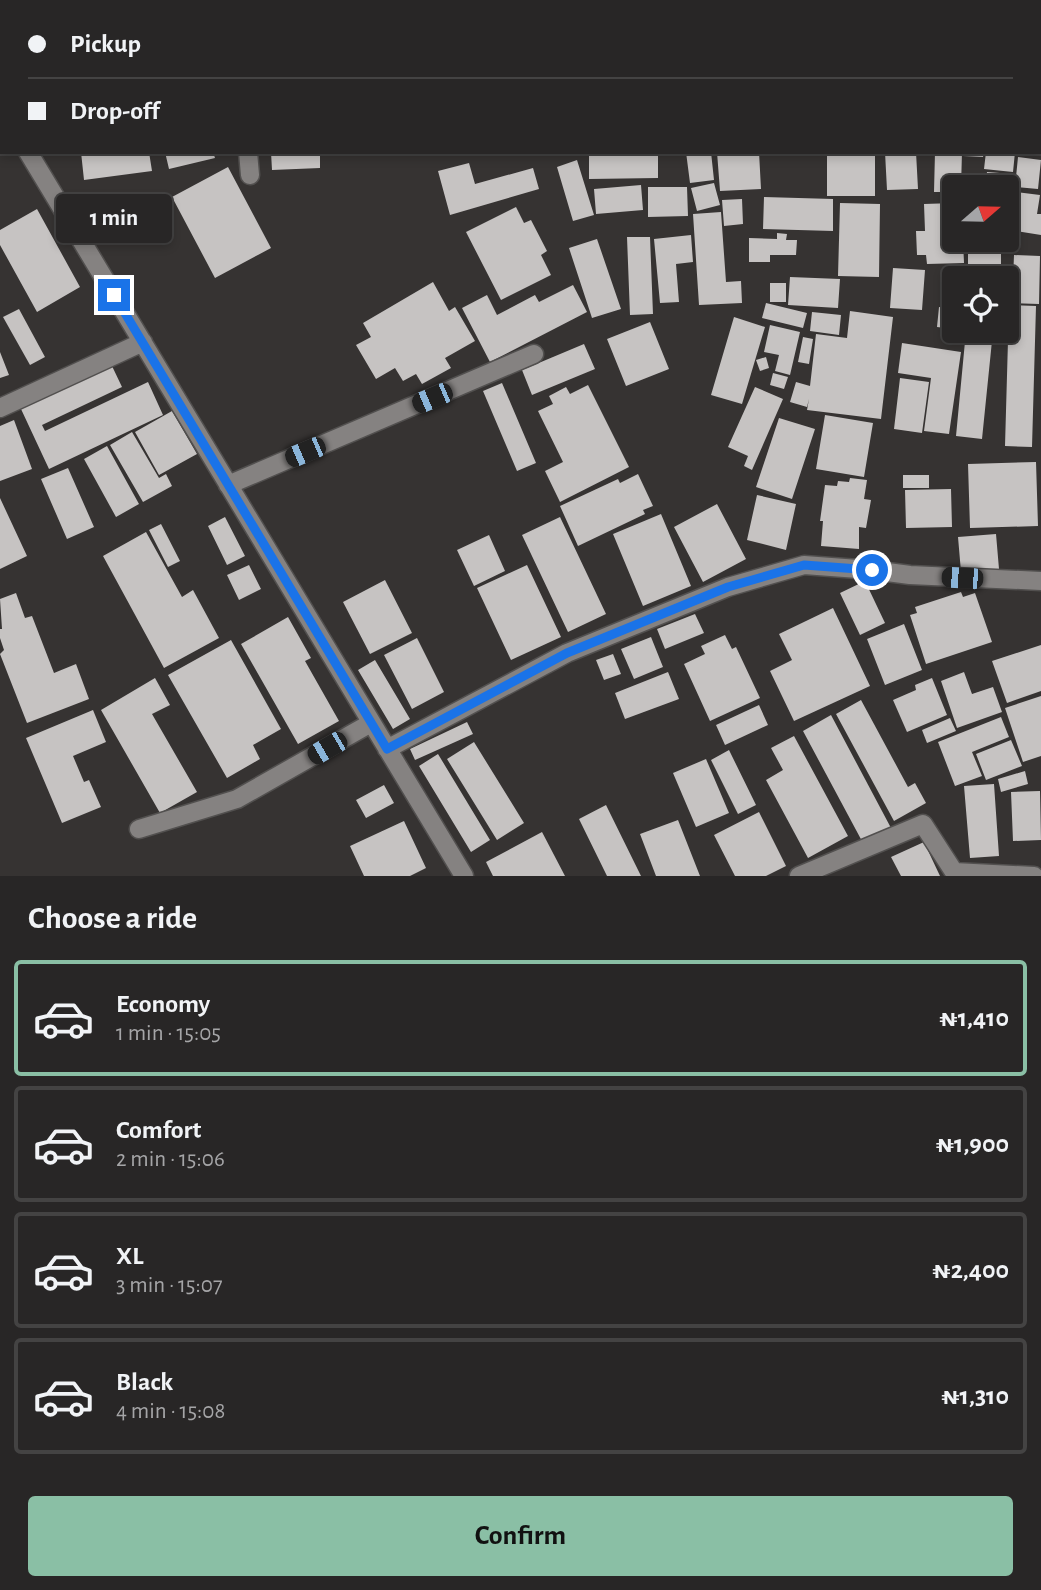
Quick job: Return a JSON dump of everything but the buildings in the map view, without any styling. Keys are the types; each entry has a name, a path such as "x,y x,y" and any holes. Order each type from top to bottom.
{"street":[{"path":"29,154 464,876"},
{"path":"248,154 250,175"},
{"path":"0,408 143,342"},
{"path":"228,485 534,354"},
{"path":"387,749 567,653 728,587 804,565 910,575 1041,581"},
{"path":"139,829 237,799 371,723"},
{"path":"799,876 923,824 954,872 1034,876"}],"route":[{"path":"114,295 387,749 567,653 728,587 804,565 872,570"}]}
